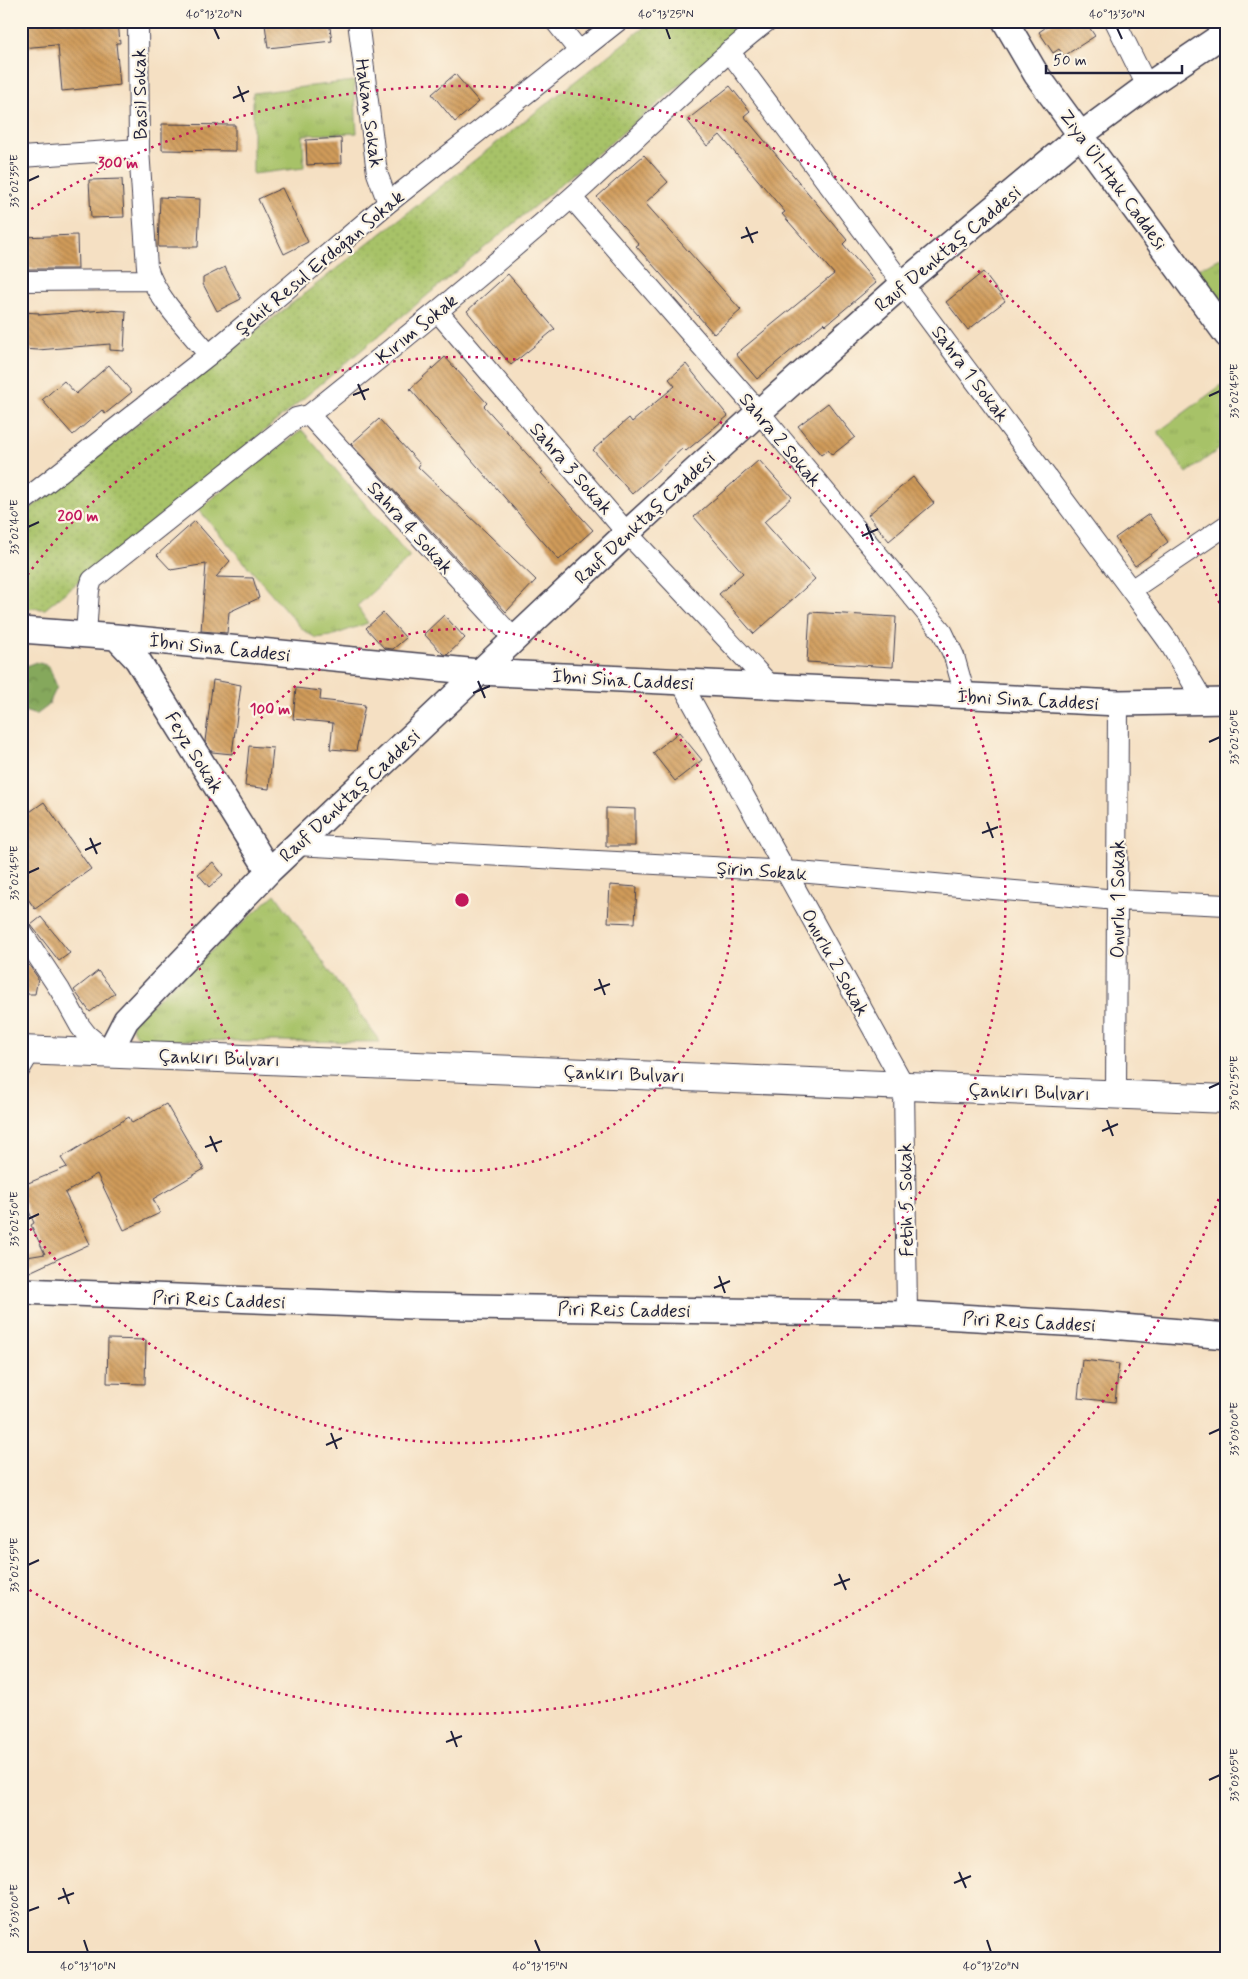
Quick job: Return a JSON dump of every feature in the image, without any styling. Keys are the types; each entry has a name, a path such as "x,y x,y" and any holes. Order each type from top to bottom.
{"main road":[{"name":"Çankırı Bulvarı","path":"30,1050 1227,1099"}],"street":[{"name":"Basil Sokak","path":"138,21 140,149 145,259 150,280 208,355"},
{"name":"Hakan Sokak","path":"358,21 377,173 388,203"},
{"path":"555,21 579,51"},
{"name":"Şehit Resul Erdoğan Sokak","path":"21,503 208,355 388,203 618,21"},
{"name":"Kırım Sokak","path":"86,635 89,590 92,580 296,418 309,415 438,312 572,198 729,51 768,21"},
{"name":"Ziya Ül-Hak Caddesi","path":"1005,21 1036,74 1082,134 1227,335"},
{"path":"1115,21 1147,86"},
{"name":"Rauf Denktaş Caddesi","path":"109,1053 126,1020 269,871 627,533 759,412 904,283 1082,134 1147,86 1227,32"},
{"name":"Sahra 1 Sokak","path":"729,51 1215,702"},
{"path":"21,157 140,149"},
{"name":"Sahra 2 Sokak","path":"572,198 759,412 943,633 954,656 965,696"},
{"path":"21,282 150,280"},
{"name":"Sahra 3 Sokak","path":"438,312 627,533 772,686"},
{"name":"Sahra 4 Sokak","path":"309,415 514,639"},
{"path":"1131,590 1227,525"},
{"name":"İbni Sina Caddesi","path":"21,630 116,637 479,672 1118,703 1215,702"},
{"name":"Feyz Sokak","path":"116,637 137,659 269,871"},
{"name":"Onurlu 2 Sokak","path":"681,682 904,1085"},
{"name":"Onurlu 1 Sokak","path":"1116,1094 1118,703"},
{"name":"Şirin Sokak","path":"296,845 787,871 1117,900 1227,905"},
{"path":"21,931 60,990 80,1026 87,1035 109,1053"},
{"name":"Fetih 5. Sokak","path":"904,1085 907,1314"},
{"name":"Piri Reis Caddesi","path":"21,1291 414,1306 907,1314 1099,1325 1227,1336"}],"lane":[{"path":"21,1077 30,1050"}],"green space":[{"path":"652,21 757,21 269,427 45,609 21,608 21,516"},
{"path":"354,81 357,133 303,135 304,168 253,174 253,93"},
{"path":"1227,255 1227,311 1196,270"},
{"path":"1227,381 1227,443 1187,473 1158,432"},
{"path":"302,430 410,557 357,606 368,623 331,636 316,638 303,630 198,509"},
{"path":"36,662 49,666 57,687 48,706 36,715 21,710 21,692 24,689 21,680 23,667"},
{"path":"275,894 380,1042 154,1040 138,1036 132,1027 132,1022"}],"building":[{"path":"21,21 118,21 120,43 116,43 120,85 62,91 58,46 21,48"},
{"path":"286,21 329,21 332,41 268,48 265,24"},
{"path":"1055,21 1085,21 1095,36 1064,56 1059,49 1053,53 1039,32"},
{"path":"455,74 479,102 455,122 432,94"},
{"path":"730,86 750,111 744,116 847,240 843,244 876,283 826,325 824,323 757,379 736,354 834,274 782,214 785,212 720,135 707,146 687,120"},
{"path":"162,124 235,125 235,151 162,150"},
{"path":"341,138 342,163 307,165 306,140"},
{"path":"644,155 668,182 645,203 741,310 714,334 636,246 639,244 597,197"},
{"path":"122,179 124,217 91,218 89,180"},
{"path":"282,188 308,242 284,254 258,199"},
{"path":"160,197 200,199 198,247 158,247"},
{"path":"77,235 78,269 21,269 21,237"},
{"path":"225,267 241,299 217,311 203,284 203,278"},
{"path":"983,272 1005,301 968,330 946,302"},
{"path":"508,274 555,329 511,365 467,311"},
{"path":"104,310 126,311 124,351 110,350 110,344 38,350 21,349 21,312 39,313 39,315"},
{"path":"445,357 487,403 484,406 543,472 541,473 593,530 559,560 410,389"},
{"path":"686,364 728,416 686,451 683,448 632,494 593,450 629,418 632,422 675,386 669,379"},
{"path":"109,365 132,392 105,414 102,410 73,435 42,400 64,381 76,394"},
{"path":"828,403 855,437 832,455 828,450 821,455 798,426"},
{"path":"379,419 420,464 418,467 536,580 506,612 351,444"},
{"path":"759,460 792,497 764,522 815,579 754,634 719,594 743,573 694,517"},
{"path":"913,477 934,503 889,541 868,515"},
{"path":"1149,514 1168,542 1135,566 1115,538"},
{"path":"195,521 230,561 216,577 253,578 259,598 229,612 227,633 201,631 206,564 171,570 157,555"},
{"path":"810,612 896,617 893,667 807,662"},
{"path":"383,613 406,638 393,649 384,648 366,628"},
{"path":"444,615 465,638 447,655 443,654 424,634"},
{"path":"213,680 241,685 232,754 212,752 205,741"},
{"path":"296,688 321,691 320,700 365,705 356,751 330,749 333,723 293,719"},
{"path":"679,732 702,760 675,781 653,753"},
{"path":"249,746 273,748 269,789 245,786"},
{"path":"44,802 91,869 35,909 21,889 21,818"},
{"path":"606,808 635,809 635,846 606,846"},
{"path":"213,862 223,875 209,887 198,874"},
{"path":"610,885 637,887 635,923 608,922"},
{"path":"41,917 70,953 59,961 31,925"},
{"path":"23,965 29,965 38,978 35,994 21,994"},
{"path":"98,971 115,993 90,1012 74,990"},
{"path":"166,1104 204,1169 153,1199 160,1213 124,1230 97,1174 65,1193 90,1244 21,1276 21,1258 45,1254 31,1225 34,1223 21,1193 21,1186 67,1167 61,1158 129,1117 132,1123"},
{"path":"108,1339 146,1340 145,1384 107,1383"},
{"path":"1082,1360 1119,1364 1115,1402 1078,1398"}]}
